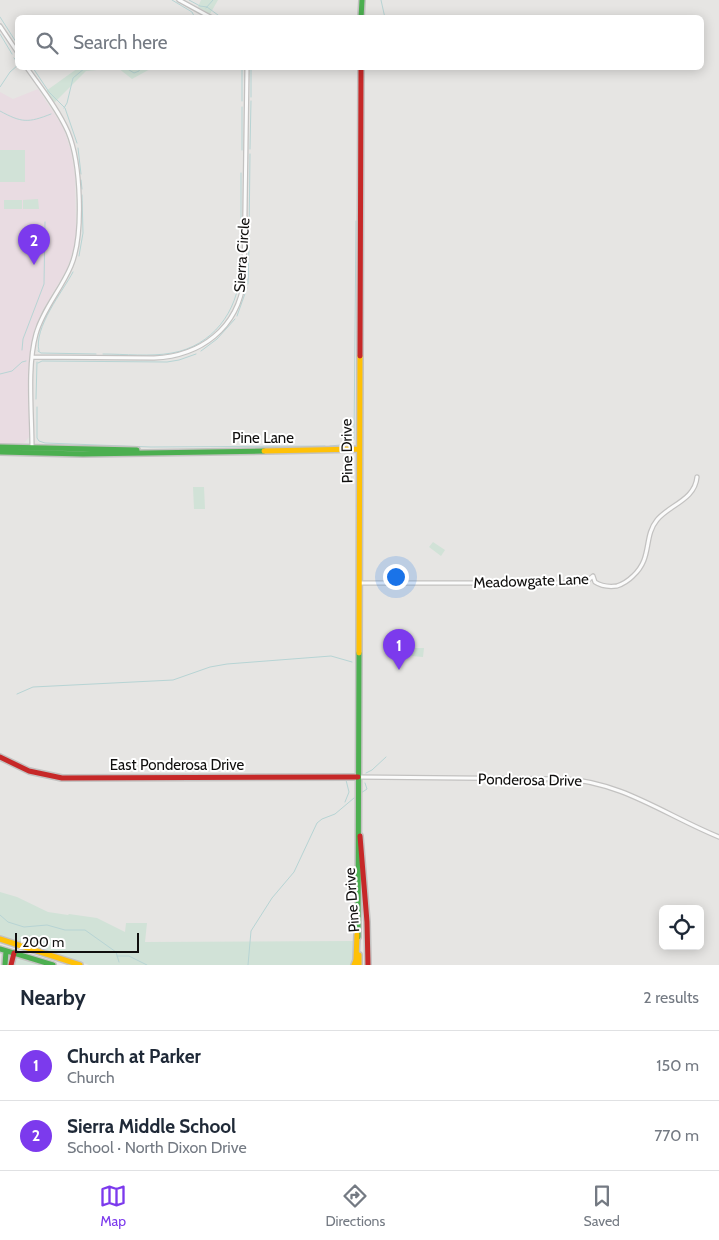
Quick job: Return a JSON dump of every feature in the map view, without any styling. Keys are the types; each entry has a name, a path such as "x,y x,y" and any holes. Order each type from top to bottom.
{"main road":[{"path":"361,15 362,0"},
{"name":"Pine Drive","path":"361,70 358,777 359,833 367,922 368,965"},
{"name":"Pine Lane","path":"0,447 32,450"},
{"name":"Pine Lane","path":"0,452 32,450 167,452 359,449"},
{"name":"East Ponderosa Drive","path":"0,757 26,771 57,778 358,777"},
{"name":"Pine Drive","path":"359,833 357,842 359,965"},
{"path":"354,965 356,960 357,934"},
{"path":"0,939 80,965"},
{"path":"5,965 3,950 53,965"},
{"path":"11,965 14,954"}],"street":[{"path":"179,0 206,15"},
{"path":"0,26 15,48"},
{"path":"28,70 61,118 72,143 77,169 79,214 78,237 74,256 68,272 40,321 35,336 32,357 32,450"},
{"name":"Sierra Circle","path":"32,357 174,357 202,346 226,324 239,302 244,280 247,70"},
{"name":"Meadowgate Lane","path":"359,583 582,583 587,582 593,576 598,584 611,587 621,584 631,578 641,568 646,558 651,532 657,519 693,491 697,477"},
{"name":"Ponderosa Drive","path":"358,777 565,778 584,780 607,785 628,793 719,837"}],"shaded area":[{"path":"38,89 63,127 71,151 75,176 76,233 67,269 41,313 34,331 30,354 29,437 24,443 0,443 0,92 13,99"}],"green space":[{"path":"201,0 218,0 210,14 198,7"},
{"path":"75,70 97,70 86,71 54,103 46,91"},
{"path":"121,70 148,70 132,79"},
{"path":"0,150 25,150 25,182 0,182"},
{"path":"38,199 39,209 23,209 23,200"},
{"path":"4,200 22,200 22,209 4,209"},
{"path":"193,487 204,487 205,509 194,509"},
{"path":"433,542 445,550 441,556 429,547"},
{"path":"412,648 424,648 423,657 411,656"},
{"path":"0,892 17,897 48,912 97,918 125,932 126,923 147,923 145,942 355,941 354,959 351,965 89,965 0,936"},
{"path":"18,958 44,965 14,965 15,960"}],"waterway":[{"path":"172,0 192,12 194,15"},
{"path":"189,0 200,6 207,7 218,15"},
{"path":"206,8 213,0"},
{"path":"381,0 384,15"},
{"path":"0,17 15,40"},
{"path":"0,34 12,54"},
{"path":"0,87 15,68"},
{"path":"34,70 49,92 65,108 77,143"},
{"path":"64,108 73,78 83,70"},
{"path":"129,70 134,73 139,70"},
{"path":"242,70 242,101"},
{"path":"251,70 251,97"},
{"path":"250,149 251,101"},
{"path":"242,107 242,150"},
{"path":"0,111 20,120 31,120 51,114"},
{"path":"78,148 81,174"},
{"path":"249,240 250,154"},
{"path":"241,173 241,240"},
{"path":"81,180 82,189"},
{"path":"79,256 83,233 82,195"},
{"path":"330,446 350,444 354,440 356,221"},
{"path":"22,350 23,339 44,284 45,222"},
{"path":"248,284 249,245"},
{"path":"39,351 38,342 44,321 73,272"},
{"path":"103,354 164,354 186,349 199,343 211,335 228,313 234,301 240,272"},
{"path":"237,316 247,288"},
{"path":"201,351 217,339 235,319"},
{"path":"38,351 41,353 96,354"},
{"path":"38,363 42,361 167,362 196,354"},
{"path":"0,374 12,371 22,362 26,361"},
{"path":"36,399 37,362"},
{"path":"37,407 37,438 45,443 151,447 325,446"},
{"path":"17,694 33,687 173,680 210,667 227,664 331,656 352,662"},
{"path":"366,773 386,757"},
{"path":"345,802 349,792 346,780"},
{"path":"361,793 367,789 365,783"},
{"path":"248,965 251,931 272,898 294,872 317,823 335,814 354,798"},
{"path":"0,915 8,922 24,927 47,925 65,930 85,930 116,952 119,962"},
{"path":"117,956 129,956 147,965"}],"traffic: fast":[{"path":"361,15 362,0"},
{"path":"0,447 137,450"},
{"path":"0,452 83,454 264,451"},
{"path":"358,937 359,653"},
{"path":"0,949 53,965"},
{"path":"5,965 6,951"}],"traffic: slow":[{"path":"359,653 360,356"},
{"path":"264,451 359,449"},
{"path":"354,965 356,960 357,934"},
{"path":"0,939 80,965"},
{"path":"359,955 359,965"}],"traffic: jam":[{"path":"360,356 361,70"},
{"path":"0,757 29,771 62,778 358,777"},
{"path":"360,836 367,922 368,965"},
{"path":"11,965 14,953"}],"place":[{"name":"Sierra Middle School","path":"34,265"},
{"name":"Church at Parker","path":"399,670"}]}
